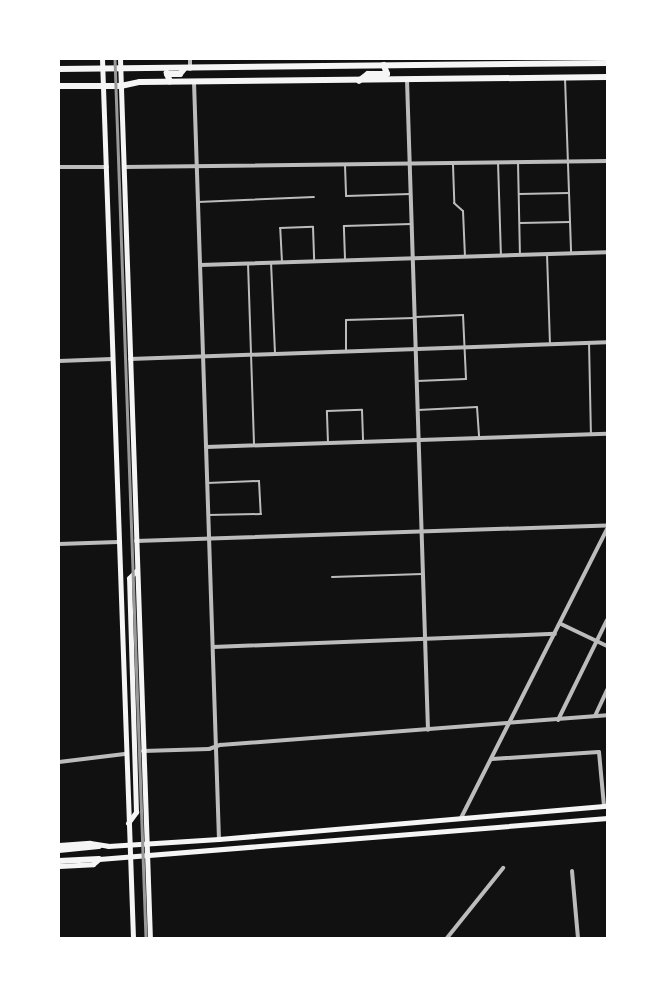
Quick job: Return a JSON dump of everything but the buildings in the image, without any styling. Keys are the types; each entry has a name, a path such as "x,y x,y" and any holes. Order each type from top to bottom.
{"highway":[{"path":"59,850 99,846"},
{"path":"59,861 99,859"}],"main road":[{"path":"102,59 125,754 133,938"},
{"path":"120,59 144,822 150,938"},
{"path":"59,69 607,63"},
{"path":"359,81 368,74 387,74 384,66"},
{"path":"170,82 167,74 180,74 187,69"},
{"path":"59,86 121,86 170,82 607,77"},
{"path":"128,824 136,812 129,578 137,570"},
{"path":"119,571 129,578"},
{"path":"59,846 90,843 99,846 129,845 219,839 605,806"},
{"path":"136,812 144,822"},
{"path":"59,866 94,864 99,859 146,857 607,818"},
{"path":"428,821 431,833"}],"street":[{"path":"187,69 190,59"},
{"path":"401,59 402,66"},
{"path":"406,80 428,730"},
{"path":"194,82 219,839"},
{"path":"124,167 607,161"},
{"path":"59,167 107,167"},
{"path":"200,265 607,252"},
{"path":"130,359 607,342"},
{"path":"59,361 112,359"},
{"path":"206,447 607,434"},
{"path":"136,541 607,527 561,624 461,818"},
{"path":"59,544 118,542"},
{"path":"558,720 607,620"},
{"path":"561,624 607,646"},
{"path":"213,647 555,634"},
{"path":"595,716 607,690"},
{"path":"143,751 216,747 607,715"},
{"path":"492,759 599,752 605,806"},
{"path":"59,762 125,754"},
{"path":"447,938 502,868"},
{"path":"572,871 578,938"}],"lane":[{"path":"565,77 571,253"},
{"path":"453,162 454,202 463,211 465,256"},
{"path":"498,162 501,255"},
{"path":"518,162 520,255"},
{"path":"344,164 346,196 410,194"},
{"path":"519,194 569,193"},
{"path":"198,202 314,197"},
{"path":"520,223 570,222"},
{"path":"345,260 344,226 411,224"},
{"path":"282,262 280,228 313,227 314,261"},
{"path":"547,254 550,344"},
{"path":"271,262 275,354"},
{"path":"248,263 254,446"},
{"path":"346,351 346,320 464,315 466,379 417,381"},
{"path":"589,342 591,434"},
{"path":"418,410 477,407 479,438"},
{"path":"328,443 327,411 362,410 363,442"},
{"path":"207,483 260,481 261,514 208,515"},
{"path":"332,577 423,574"}],"railway":[{"path":"115,59 146,938"}]}
